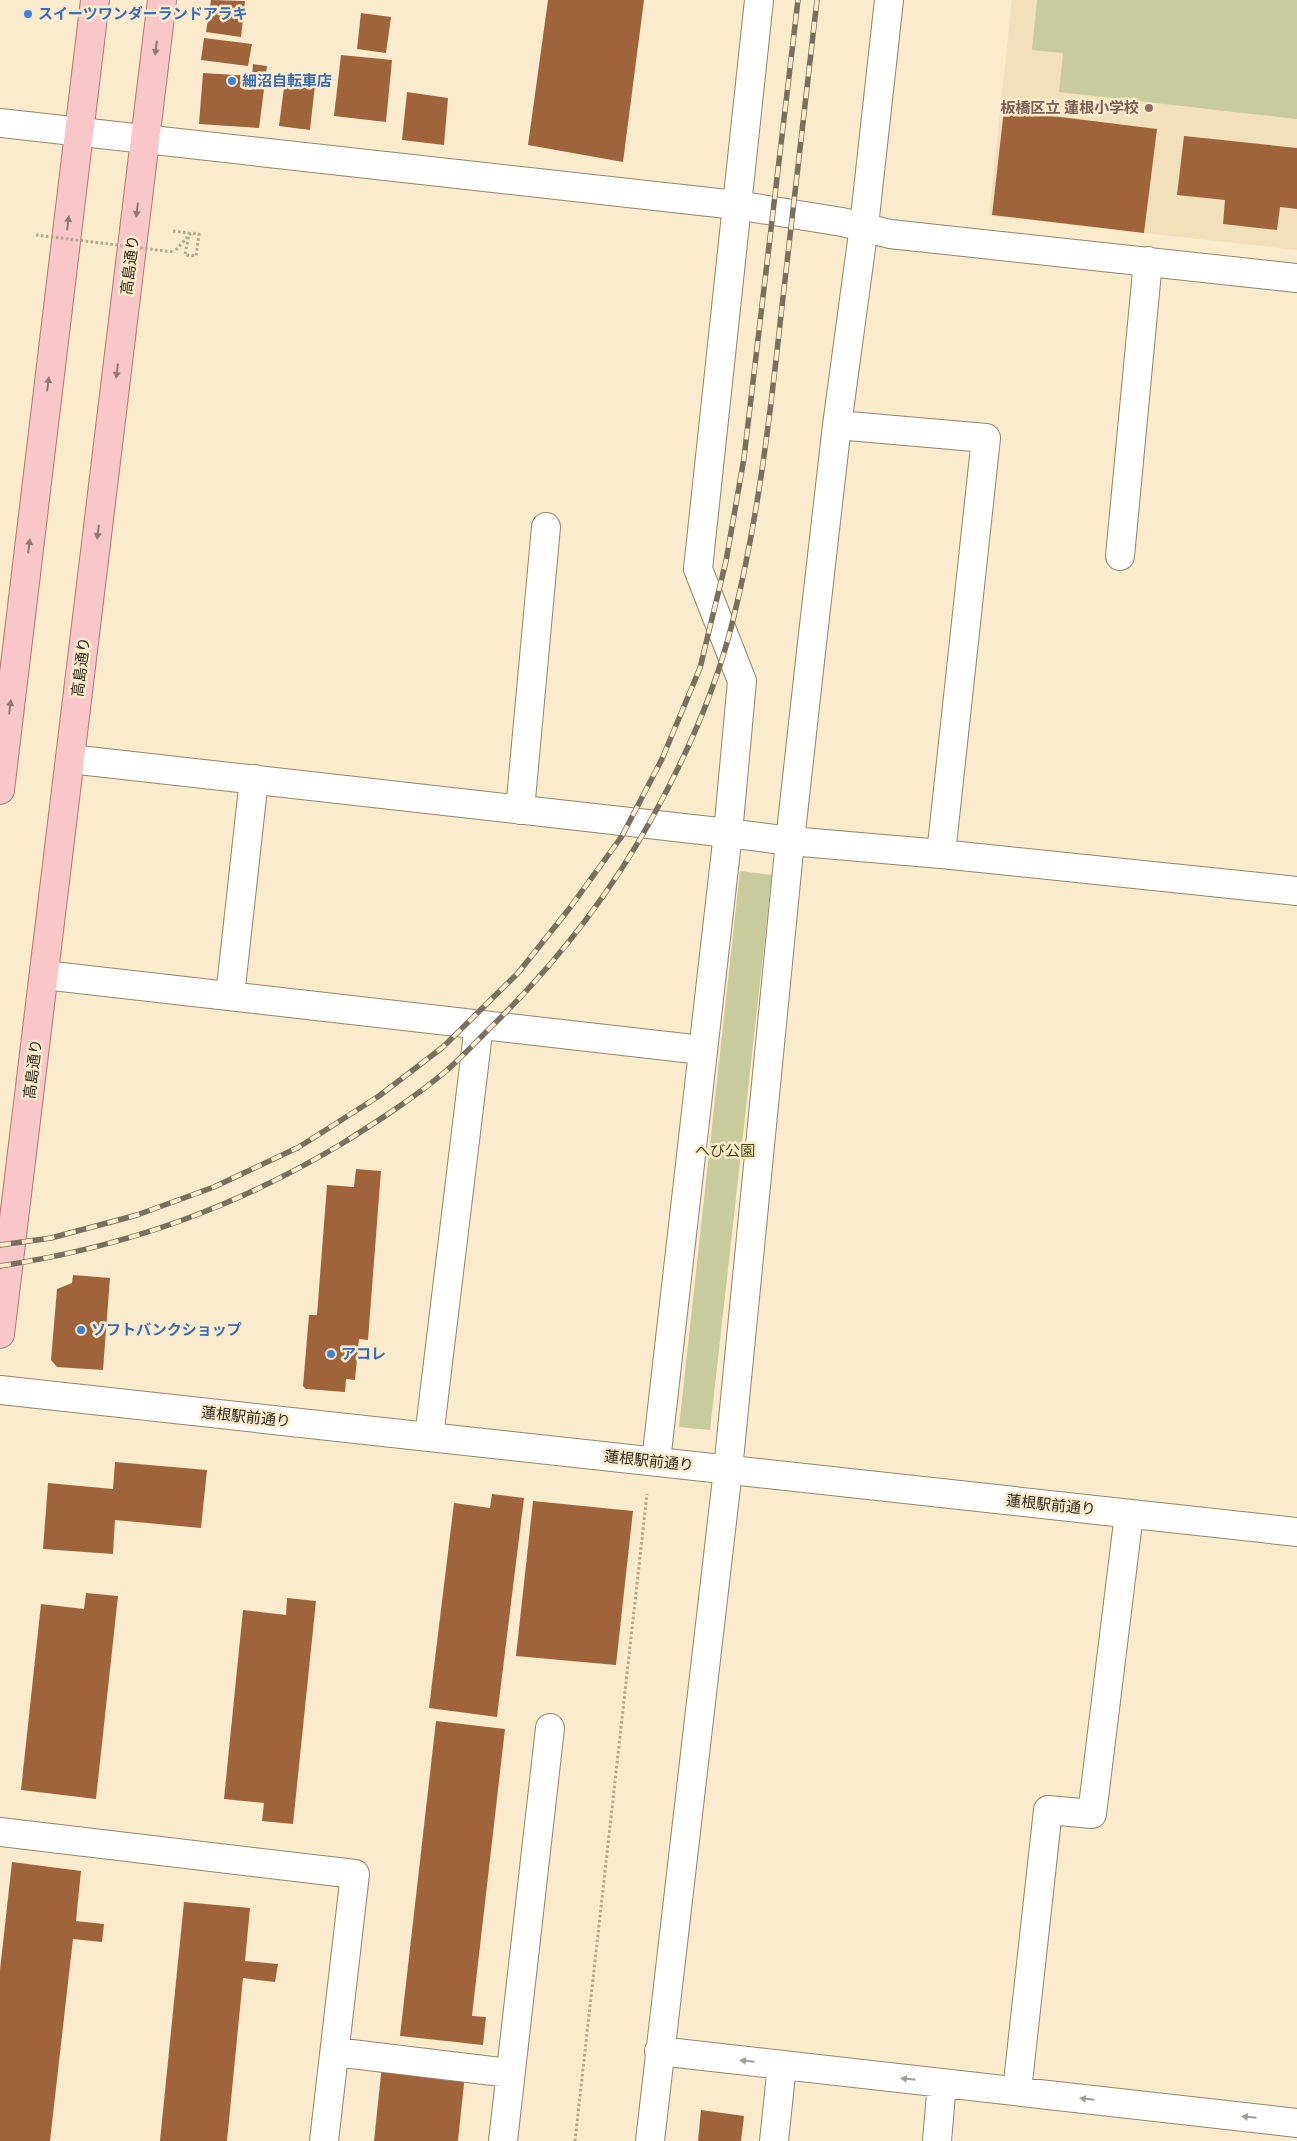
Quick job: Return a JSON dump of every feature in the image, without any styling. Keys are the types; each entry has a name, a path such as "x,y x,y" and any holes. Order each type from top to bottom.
{"main road":[{"path":"0,790 2,750 95,0"},
{"name":"高島通り","path":"0,1334 162,0"}],"street":[{"path":"656,1461 728,833 742,681 698,569 759,0"},
{"path":"650,2141 728,1470 790,842 837,425 864,226 889,0"},
{"path":"0,123 736,205 864,226 890,234 1297,278"},
{"path":"1120,556 1148,261"},
{"path":"837,425 986,438 941,854"},
{"path":"520,810 546,527"},
{"path":"70,759 728,833 790,842 941,854 1297,891"},
{"path":"230,996 254,780"},
{"path":"44,976 702,1050"},
{"path":"429,1437 480,1025"},
{"name":"蓮根駅前通り","path":"0,1390 1297,1532"},
{"path":"1017,2091 1048,1810 1092,1814 1128,1514"},
{"path":"502,2141 550,1728"},
{"path":"0,1832 355,1874 324,2141"},
{"path":"659,2051 1297,2123"},
{"path":"335,2052 510,2073"},
{"path":"774,2141 782,2065"},
{"path":"937,2141 942,2083"}],"path":[{"path":"36,235 174,252 185,239 191,233 199,234 196,256 185,255 187,240 189,233 173,231"},
{"path":"576,2141 648,1494"}],"shaded area":[{"name":"板橋区立 蓮根小学校","path":"1012,0 1297,0 1297,250 989,216"}],"green space":[{"path":"1037,0 1297,0 1297,119 1059,92 1063,53 1032,50"},
{"name":"へび公園","path":"740,871 772,875 710,1430 679,1427"}],"building":[{"path":"211,0 245,1 241,37 206,32"},
{"path":"548,0 644,0 623,162 528,145"},
{"path":"361,13 391,17 386,53 357,49"},
{"path":"204,38 252,44 248,66 201,60"},
{"path":"341,55 392,60 386,122 334,116"},
{"path":"253,64 267,66 259,128 199,124 203,73 252,76"},
{"path":"286,72 316,76 310,130 279,126"},
{"path":"407,92 448,98 444,145 402,140"},
{"path":"1004,110 1157,129 1144,233 992,215"},
{"path":"1184,136 1297,148 1297,209 1280,207 1277,230 1223,224 1225,200 1177,195"},
{"path":"356,1169 381,1171 368,1340 359,1339 355,1380 346,1379 345,1392 306,1389 303,1386 309,1315 317,1315 327,1185 354,1187"},
{"path":"73,1275 110,1278 103,1370 57,1367 51,1360 57,1289 72,1283"},
{"path":"115,1462 207,1470 201,1528 115,1520 113,1554 43,1549 48,1483 113,1489"},
{"path":"492,1494 524,1498 497,1717 429,1708 454,1503 490,1508"},
{"path":"533,1501 633,1511 616,1665 516,1656"},
{"path":"86,1593 118,1596 96,1799 21,1790 41,1604 84,1609"},
{"path":"287,1598 316,1601 293,1824 262,1821 264,1803 224,1799 243,1610 286,1615"},
{"path":"436,1721 505,1729 472,2016 486,2017 483,2045 400,2036"},
{"path":"12,1862 81,1871 76,1921 104,1924 102,1942 73,1939 50,2141 0,2141 0,1970"},
{"path":"184,1902 250,1908 245,1961 278,1964 275,1982 243,1978 227,2141 160,2141"},
{"path":"382,2065 465,2074 458,2141 374,2141"},
{"path":"701,2110 744,2116 741,2141 698,2141"}],"railway":[{"path":"0,1245 51,1238 137,1215 214,1187 299,1147 379,1096 443,1047 518,973 569,909 622,836 662,759 700,668 726,561 744,458 798,0"},
{"path":"0,1266 91,1248 178,1222 261,1187 356,1135 421,1091 467,1051 512,1006 556,957 597,905 616,877 664,796 699,723 726,646 742,582 768,430 817,0"}],"place":[{"name":"スイーツワンダーランドアラキ","path":"28,14"},
{"name":"細沼自転車店","path":"232,81"},
{"name":"板橋区立 蓮根小学校","path":"1149,108"},
{"name":"ソフトバンクショップ","path":"81,1330"},
{"name":"アコレ","path":"331,1354"}]}
